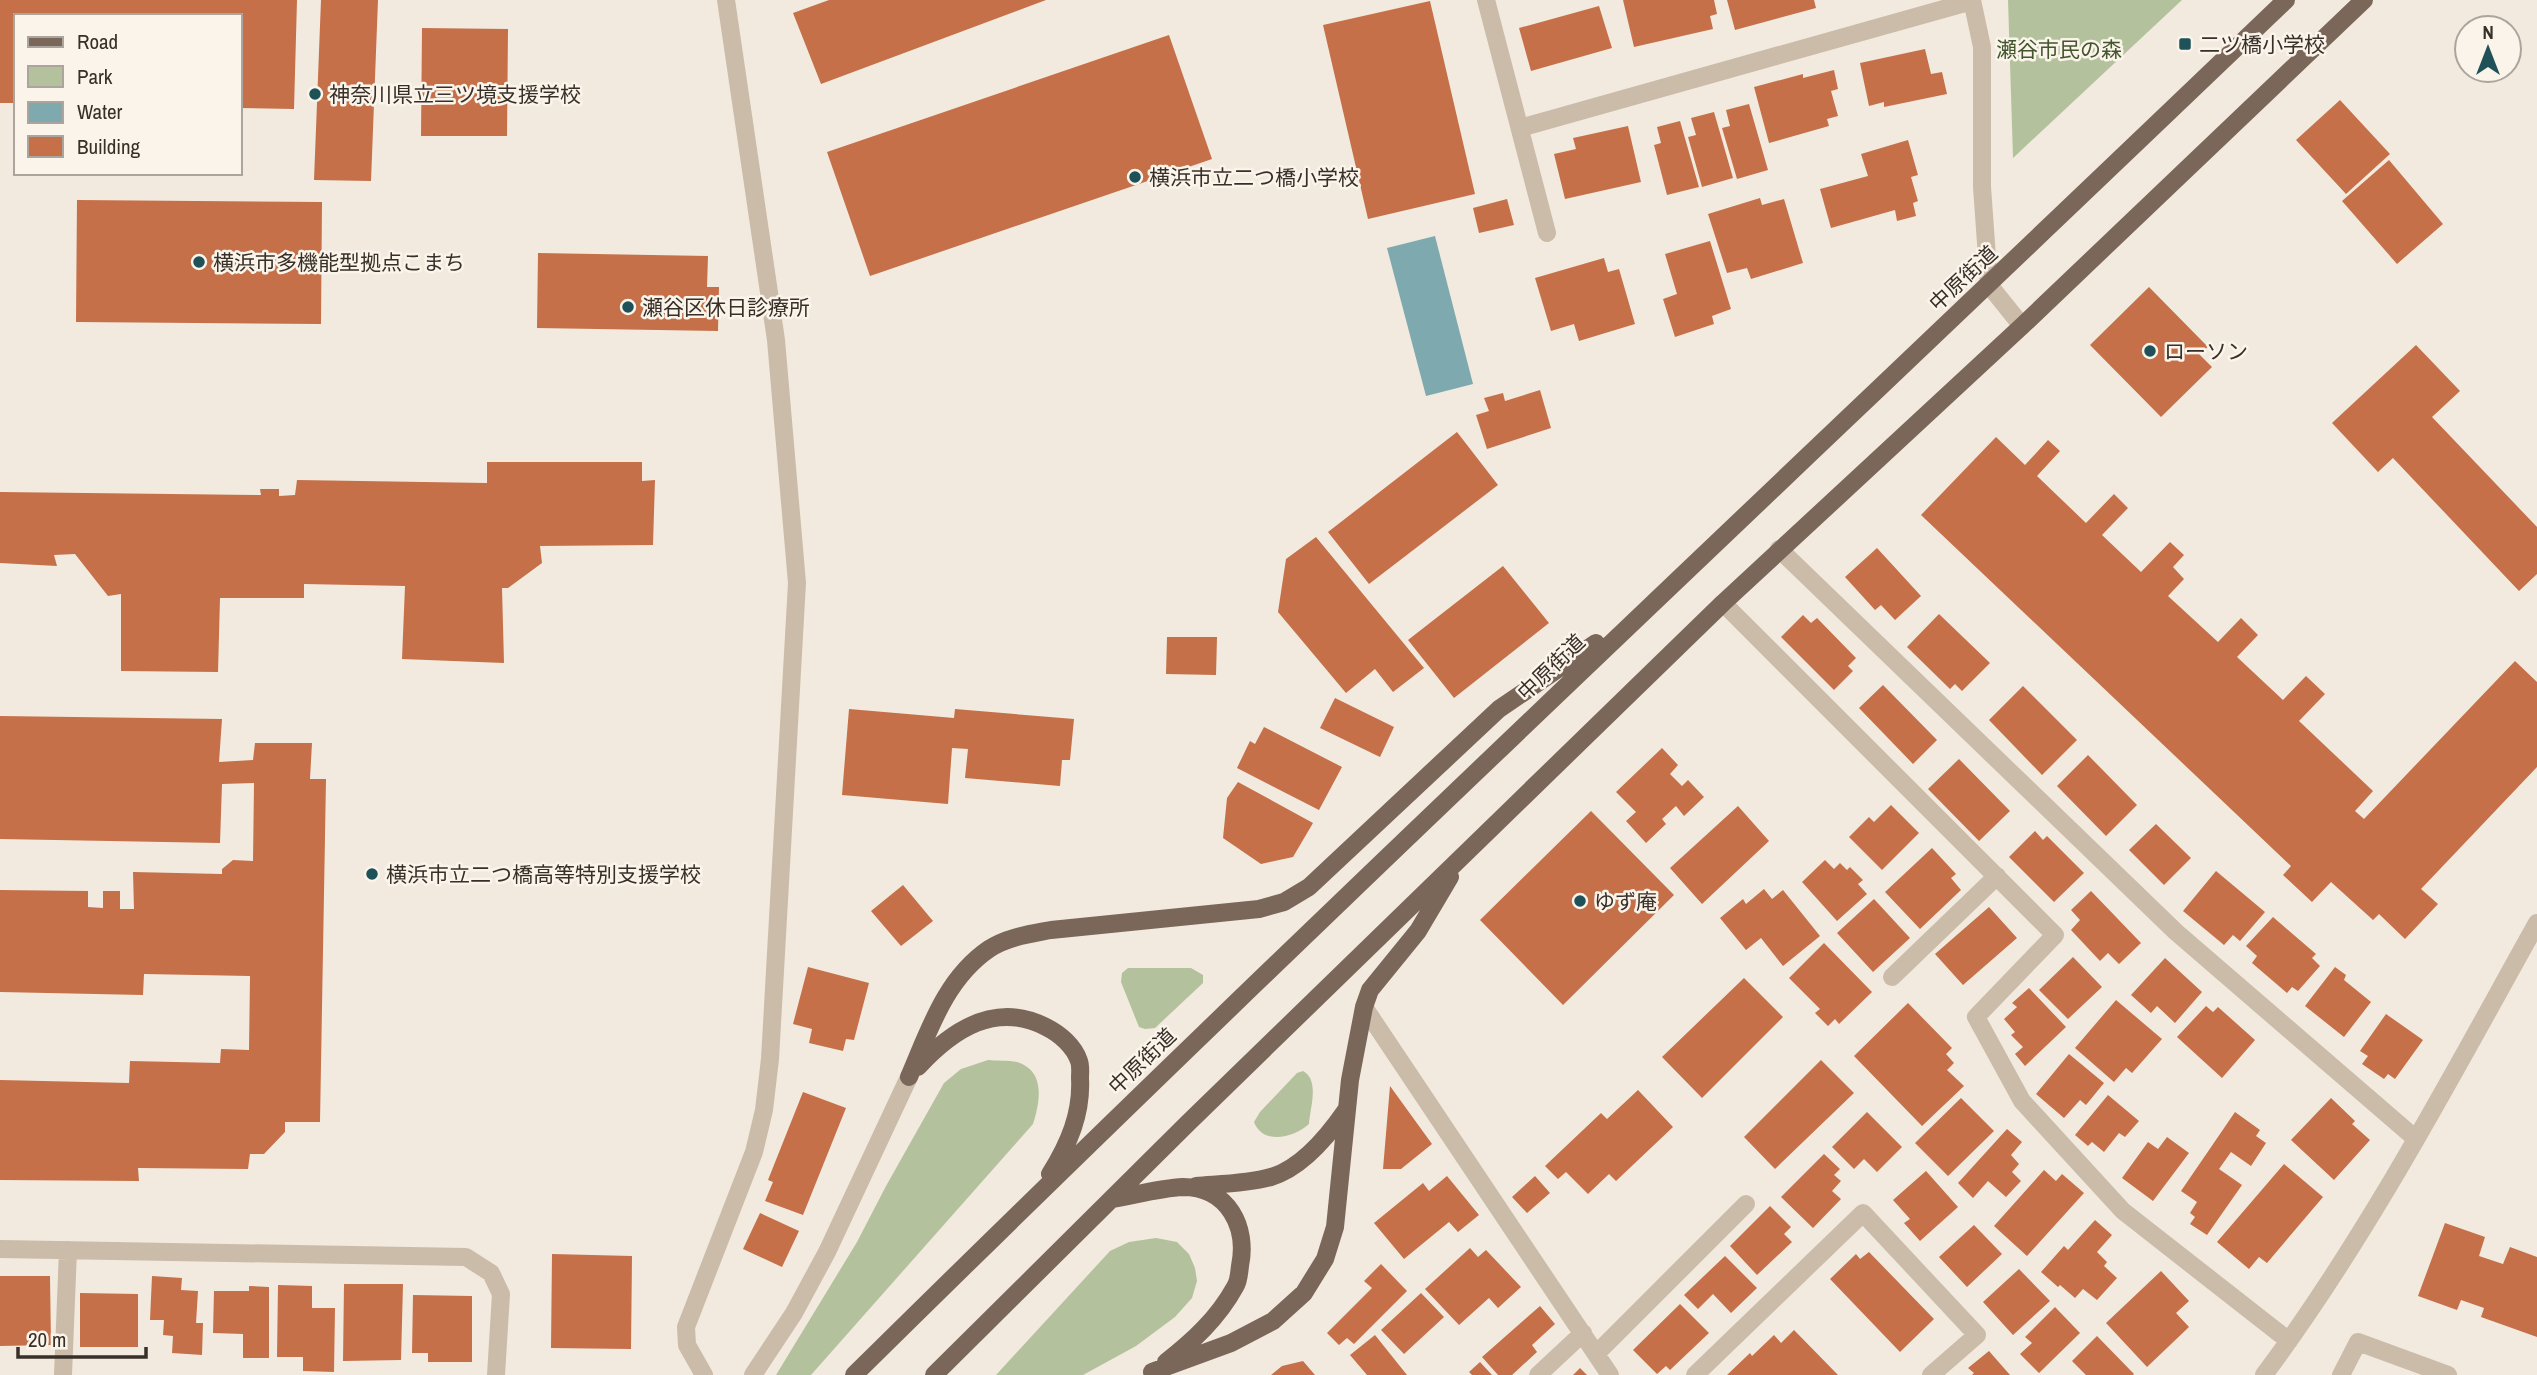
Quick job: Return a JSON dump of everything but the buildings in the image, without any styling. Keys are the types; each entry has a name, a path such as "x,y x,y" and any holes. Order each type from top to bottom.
{"main road":[{"name":"中原街道","path":"854,1375 1637,616 1989,285 2286,0"},
{"path":"934,1375 1188,1123 1723,603 2022,326 2364,0"},
{"path":"909,1077 940,1004 963,971 990,948 1022,935 1051,930 1228,914 1284,902 1309,887 1499,709 1637,616"},
{"path":"1149,1374 1231,1343 1273,1321 1304,1293 1325,1259 1335,1227 1356,1044 1364,1007 1370,990 1418,931 1462,855"},
{"path":"909,1077 934,1049 964,1027 994,1017 1029,1018 1061,1034 1079,1061 1081,1098 1073,1132 1038,1194"},
{"path":"1113,1199 1273,1176 1295,1164 1321,1142 1348,1107"},
{"path":"1149,1374 1188,1345 1215,1318 1237,1284 1243,1252 1241,1228 1230,1207 1210,1194 1184,1187"}],"street":[{"path":"704,1375 687,1345 687,1327 754,1152 764,1110 770,1059 797,583 776,340 726,0"},
{"path":"1486,0 1547,233"},
{"path":"1520,128 1972,1 1982,47 1982,187 1989,285 2022,326"},
{"path":"1779,550 2176,932 2416,1139"},
{"path":"1723,603 2055,935 1976,1017 2022,1101 2123,1211 2289,1341"},
{"path":"1892,977 1997,876"},
{"path":"2264,1375 2364,1228 2537,923"},
{"path":"1364,1007 1610,1375"},
{"path":"753,1375 794,1313 827,1252 909,1077"},
{"path":"1596,1354 1746,1204"},
{"path":"1695,1375 1863,1213 1977,1335 1931,1375"},
{"path":"0,1249 466,1257 491,1273 501,1294 496,1375"},
{"path":"63,1375 68,1250"},
{"path":"1538,1375 1583,1333"},
{"path":"2341,1375 2358,1342 2448,1375"}],"green space":[{"name":"瀬谷市民の森","path":"2008,0 2182,0 2013,158"},
{"path":"1128,968 1191,968 1203,975 1203,983 1155,1028 1145,1029 1139,1027 1121,982 1122,973"},
{"path":"988,1060 1017,1062 1033,1072 1039,1097 1033,1124 811,1375 776,1375 857,1242 944,1083 961,1069"},
{"path":"1303,1071 1308,1075 1313,1088 1309,1124 1296,1133 1280,1137 1272,1137 1258,1130 1254,1122 1260,1112 1297,1073"},
{"path":"1156,1238 1177,1242 1189,1254 1195,1268 1197,1281 1192,1298 1175,1317 1136,1346 1083,1375 996,1375 1110,1251 1129,1242"}],"water":[{"path":"1435,236 1473,384 1426,396 1387,248"}],"place":[{"name":"二ツ橋小学校","path":"2185,44"},
{"name":"神奈川県立三ツ境支援学校","path":"315,94"},
{"name":"横浜市立二つ橋小学校","path":"1135,177"},
{"name":"横浜市多機能型拠点こまち","path":"199,262"},
{"name":"瀬谷区休日診療所","path":"628,307"},
{"name":"ローソン","path":"2150,351"},
{"name":"横浜市立二つ橋高等特別支援学校","path":"372,874"},
{"name":"ゆず庵","path":"1580,901"}]}
